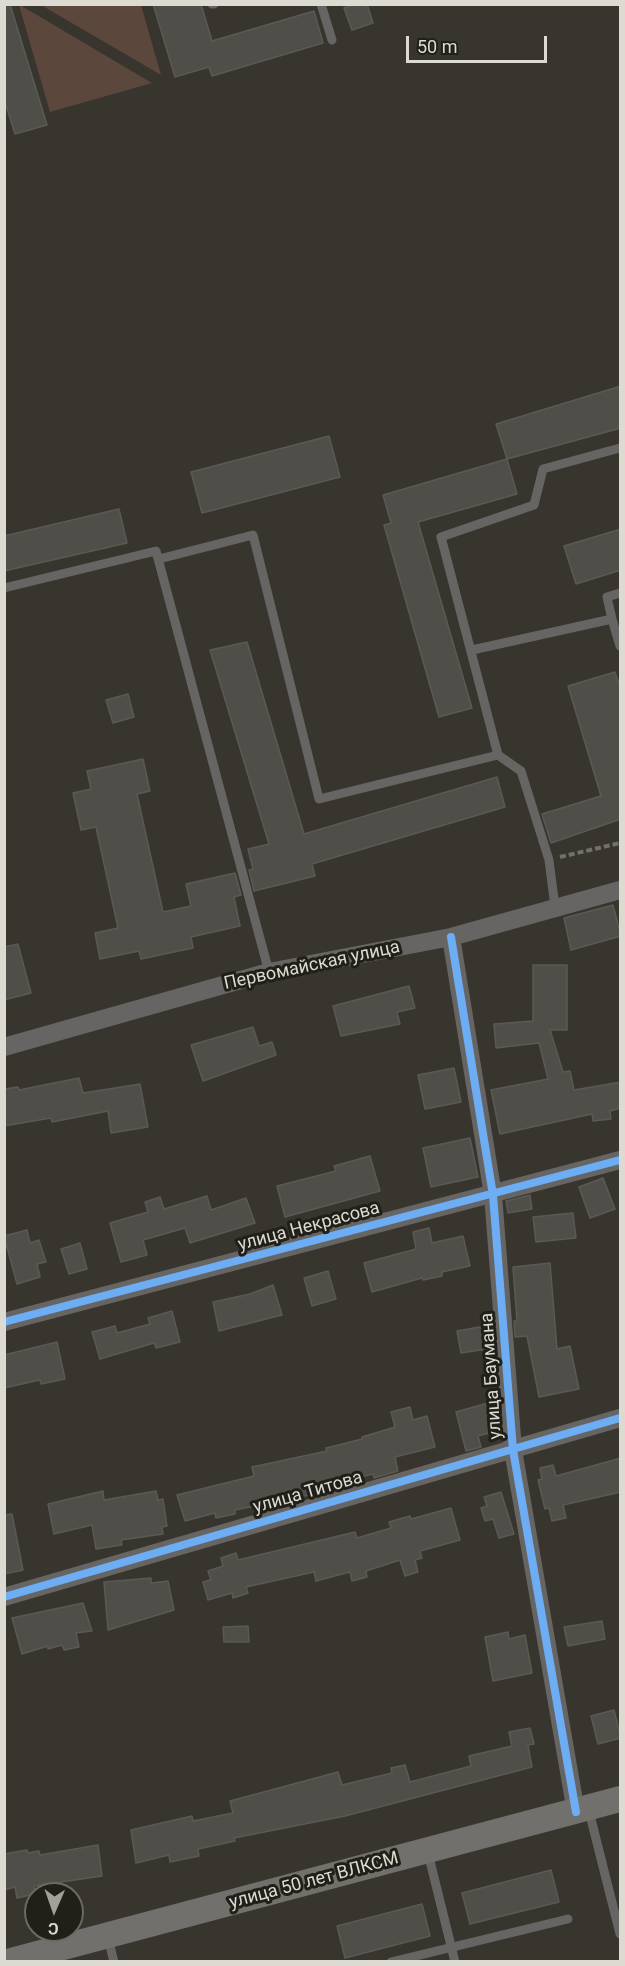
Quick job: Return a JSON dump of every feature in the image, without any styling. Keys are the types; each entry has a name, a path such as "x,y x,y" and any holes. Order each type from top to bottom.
{"street":[{"name":"Первомайская улица","path":"4,1047 269,972 451,937 621,890"},
{"name":"улица Баумана","path":"451,937 493,1195 513,1450 582,1810"},
{"name":"улица Некрасова","path":"4,1322 621,1160"},
{"name":"улица Титова","path":"4,1597 621,1418"},
{"name":"улица 50 лет ВЛКСМ","path":"7,1962 621,1799"}],"lane":[{"path":"321,4 332,40"},
{"path":"555,907 549,860 521,771 498,755 441,537 534,505 543,469 621,448"},
{"path":"159,559 253,535 319,799 498,755"},
{"path":"4,588 156,551 269,972"},
{"path":"621,592 607,597 621,646"},
{"path":"472,650 612,619"},
{"path":"582,1810 621,1934"},
{"path":"427,1851 455,1962"},
{"path":"392,1962 568,1919"},
{"path":"107,1935 114,1962"}],"path":[{"path":"549,860 621,843"}],"shaded area":[{"path":"20,5 152,83 50,112"},
{"path":"41,5 141,5 161,75"}],"building":[{"path":"4,4 10,4 47,125 15,134 4,99"},
{"path":"153,4 201,4 212,41 314,11 323,43 212,76 209,67 175,77"},
{"path":"354,4 367,4 373,23 352,30 344,8"},
{"path":"621,386 621,428 507,459 496,424"},
{"path":"329,436 340,477 202,513 191,472"},
{"path":"507,459 517,494 418,522 472,708 439,717 384,525 391,523 383,495"},
{"path":"119,509 127,543 4,571 4,536"},
{"path":"621,529 621,570 576,584 564,546"},
{"path":"247,642 304,834 497,777 505,807 312,864 315,876 254,891 249,870 253,869 248,849 269,844 210,650"},
{"path":"615,672 621,690 621,819 551,843 542,814 601,796 568,686"},
{"path":"128,694 134,717 113,723 106,700"},
{"path":"143,759 150,791 137,794 163,912 191,906 186,884 235,873 241,895 234,897 240,926 191,937 193,948 141,959 139,951 100,959 95,933 118,928 96,827 81,830 73,793 91,789 87,771"},
{"path":"613,905 621,936 571,950 564,918"},
{"path":"18,944 31,993 4,1000 4,947"},
{"path":"533,965 567,965 567,1030 550,1030 563,1072 570,1071 574,1090 621,1082 621,1108 610,1111 611,1119 593,1121 592,1114 500,1134 491,1090 548,1079 539,1043 496,1048 494,1024 533,1021"},
{"path":"409,986 415,1008 397,1012 400,1024 341,1036 333,1006"},
{"path":"253,1027 259,1046 272,1042 276,1055 203,1081 191,1045"},
{"path":"454,1068 461,1102 425,1109 418,1075"},
{"path":"79,1078 83,1093 140,1084 148,1127 111,1133 108,1111 52,1122 51,1118 4,1126 4,1089 18,1087 19,1090"},
{"path":"470,1138 478,1177 431,1187 423,1148"},
{"path":"370,1156 380,1191 285,1217 277,1186 336,1171 334,1166"},
{"path":"603,1178 615,1209 590,1218 579,1187"},
{"path":"530,1195 532,1209 508,1213 506,1201"},
{"path":"207,1196 211,1210 246,1198 255,1223 190,1243 185,1228 143,1240 147,1255 121,1262 110,1223 148,1212 145,1202 160,1197 164,1209"},
{"path":"573,1213 576,1238 536,1242 533,1217"},
{"path":"429,1228 432,1243 463,1236 470,1266 442,1272 442,1276 423,1280 422,1278 372,1292 364,1263 416,1249 413,1232"},
{"path":"27,1230 30,1243 39,1240 46,1262 37,1264 40,1277 17,1284 4,1236"},
{"path":"80,1243 87,1269 69,1274 61,1249"},
{"path":"550,1263 557,1349 570,1346 579,1389 539,1397 527,1336 515,1337 514,1321 517,1321 513,1267"},
{"path":"328,1271 336,1299 312,1306 304,1278"},
{"path":"273,1285 282,1315 219,1331 213,1302 250,1294"},
{"path":"172,1311 180,1342 156,1348 154,1343 100,1359 92,1332 115,1326 117,1333 150,1324 148,1318"},
{"path":"491,1325 494,1348 461,1353 457,1331"},
{"path":"57,1342 65,1379 41,1384 40,1380 4,1388 4,1355"},
{"path":"498,1400 500,1430 478,1436 481,1447 466,1451 456,1412"},
{"path":"410,1407 413,1420 427,1416 435,1447 395,1457 398,1471 374,1478 373,1474 328,1485 329,1491 235,1510 235,1514 216,1518 215,1513 185,1521 177,1495 254,1476 252,1467 327,1451 326,1448 362,1439 362,1437 395,1427 391,1412"},
{"path":"621,1458 621,1492 563,1505 566,1518 552,1521 549,1508 545,1509 538,1480 542,1479 540,1468 553,1465 556,1476"},
{"path":"103,1491 104,1500 156,1491 158,1500 163,1499 167,1526 162,1527 163,1534 121,1540 122,1545 96,1549 92,1525 54,1534 48,1504"},
{"path":"501,1492 514,1534 499,1538 493,1519 485,1521 481,1508 487,1506 484,1497"},
{"path":"451,1508 460,1540 420,1551 422,1558 415,1560 418,1572 405,1576 400,1560 366,1571 367,1577 352,1581 350,1572 316,1581 314,1572 246,1587 248,1593 233,1598 232,1593 208,1600 203,1582 211,1580 208,1571 223,1566 221,1558 236,1553 238,1560 355,1532 357,1538 391,1528 389,1522 410,1516 411,1519"},
{"path":"12,1514 23,1570 4,1574 4,1515"},
{"path":"151,1578 151,1583 168,1581 174,1610 108,1630 104,1582"},
{"path":"83,1603 92,1631 76,1633 79,1647 64,1650 62,1645 48,1649 48,1646 22,1654 12,1618"},
{"path":"602,1621 605,1639 568,1646 564,1627"},
{"path":"248,1626 249,1642 224,1642 223,1627"},
{"path":"508,1632 509,1639 525,1635 532,1673 493,1681 485,1637"},
{"path":"614,1710 621,1738 598,1744 591,1716"},
{"path":"530,1728 534,1744 528,1745 532,1767 345,1816 234,1838 235,1841 198,1849 199,1856 170,1862 169,1855 136,1863 131,1830 192,1816 193,1821 233,1813 230,1801 338,1772 342,1785 392,1773 391,1768 405,1765 410,1782 471,1766 469,1756 512,1746 509,1732"},
{"path":"98,1845 102,1876 61,1882 24,1882 24,1896 17,1898 15,1887 4,1890 4,1854 27,1850 28,1853 39,1851 40,1855"},
{"path":"551,1870 559,1902 470,1924 462,1893"},
{"path":"422,1904 430,1936 345,1958 337,1926"}],"cycle path":[{"path":"451,937 493,1195 513,1450 576,1812"},
{"path":"4,1322 620,1160"},
{"path":"4,1597 620,1418"}]}
